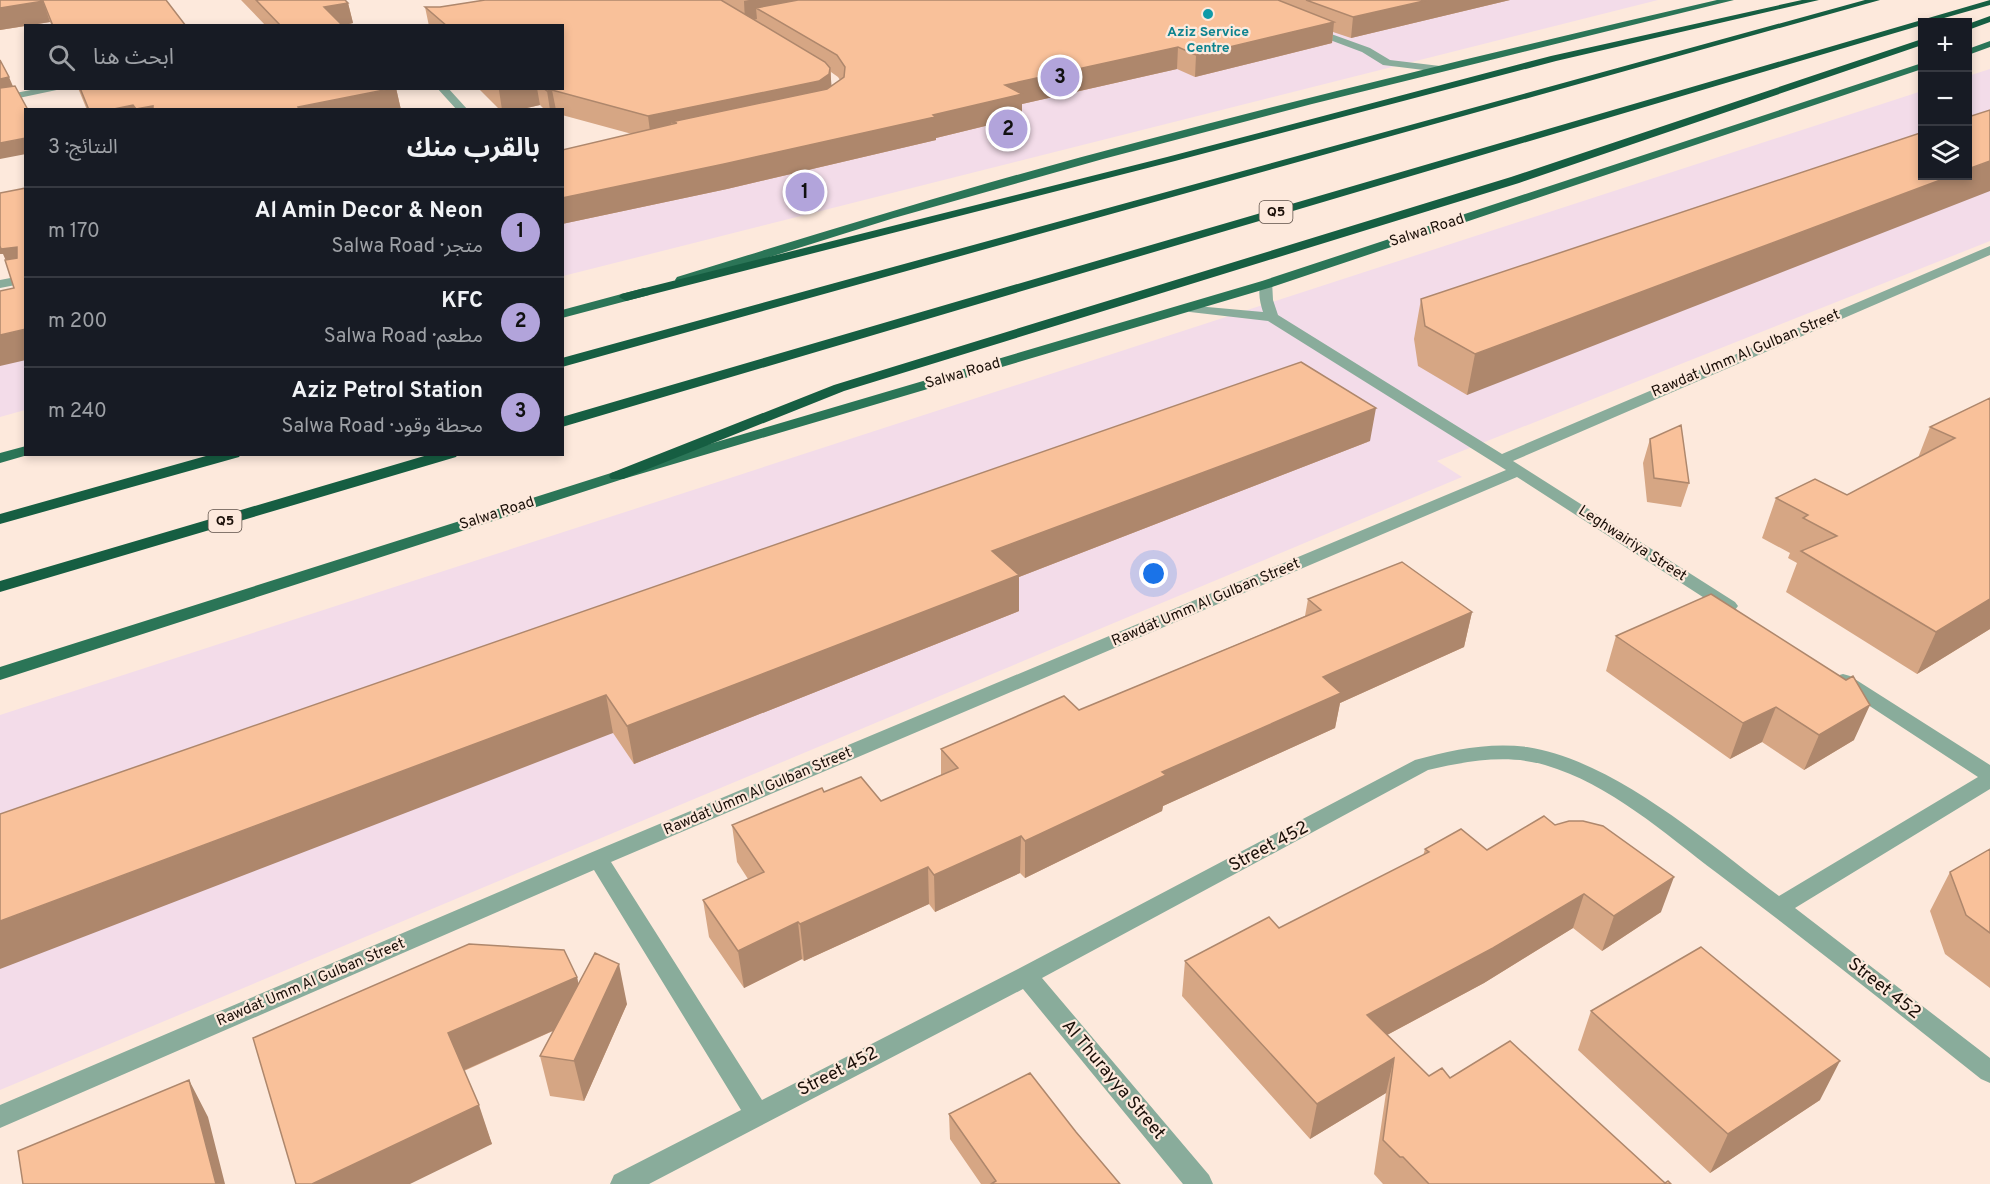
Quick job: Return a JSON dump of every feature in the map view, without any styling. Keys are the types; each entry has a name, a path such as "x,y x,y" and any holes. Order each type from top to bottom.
{"highway":[{"path":"626,297 1171,159 1555,58 1814,0"},
{"path":"564,362 1875,0"},
{"name":"Q5","path":"564,421 1990,2"},
{"path":"1972,26 1990,19"},
{"path":"616,476 839,388 1515,180 1918,44"},
{"path":"0,519 226,456"},
{"name":"Q5","path":"0,587 443,456"}],"main road":[{"path":"564,313 626,297 923,206 1111,153 1440,69 1729,0"},
{"path":"1972,51 1990,44"},
{"name":"Salwa Road","path":"0,674 616,476 1267,284 1918,68"},
{"path":"0,458 24,452"},
{"path":"0,683 40,661"}],"street":[{"path":"1303,26 1366,51 1387,63 1440,69"},
{"path":"1387,63 1396,80"},
{"path":"0,99 50,90"},
{"path":"444,90 461,108"},
{"name":"Rawdat Umm Al Gulban Street","path":"0,1117 1510,465 1990,250"},
{"path":"0,284 24,279"},
{"path":"1267,284 1266,300 1272,316"},
{"name":"Leghwairiya Street","path":"1190,308 1272,316 1510,465 1739,613"},
{"path":"1779,907 1990,777 1829,671"},
{"name":"Street 452","path":"623,1184 1026,976 1422,765 1464,754 1515,752 1563,763 1613,787 1779,907 1990,1072"},
{"path":"598,859 757,1114"},
{"name":"Al Thurayya Street","path":"1026,976 1200,1184"}],"shaded area":[{"path":"917,0 1658,0 564,276 564,169 836,109"},
{"path":"1990,69 1990,241 1437,461 1462,477 0,1090 0,715 1918,92 1918,180 1972,180 1972,75"},
{"path":"24,286 24,410 0,417 0,292"}],"building":[{"path":"0,0 166,0 184,24 52,24 43,1 0,8"},
{"path":"256,0 345,0 348,3 324,7 341,24 279,24"},
{"path":"485,0 721,0 825,62 830,68 829,74 819,81 648,116 552,90 564,90 564,24 445,24 425,7"},
{"path":"798,0 1278,0 1334,22 1196,55 1178,47 1005,85 1022,94 933,115 935,117 564,198 564,150 677,123 671,122 827,89 844,77 845,67 837,55 756,8"},
{"path":"1306,0 1428,0 1353,17"},
{"path":"0,60 9,77 0,79"},
{"path":"15,86 27,108 24,108 24,138 0,143 0,88"},
{"path":"81,90 384,90 299,108 153,108 153,106 135,108 133,105 119,108 88,108"},
{"path":"1990,110 1990,161 1972,168 1972,126 1972,116"},
{"path":"1918,134 1918,180 1940,180 1475,354 1425,326 1421,299"},
{"path":"24,188 24,329 0,335 0,291 14,288 5,260 17,258 17,247 1,249 0,246 0,193"},
{"path":"1301,362 1376,408 992,551 1019,575 627,726 606,695 0,921 0,814"},
{"path":"1990,398 1990,599 1936,632 1801,551 1837,536 1803,518 1808,515 1776,498 1815,479 1847,495 1955,438 1930,427"},
{"path":"1681,425 1689,483 1654,478 1650,439"},
{"path":"1402,562 1472,612 1323,677 1341,693 1162,772 1166,775 1025,841 1021,836 934,875 928,867 800,924 798,922 738,951 703,900 764,872 732,825 822,788 824,792 861,777 881,801 958,768 941,749 1064,696 1079,710 1321,610 1308,599"},
{"path":"1711,594 1846,680 1853,676 1870,705 1819,735 1776,707 1743,723 1616,636"},
{"path":"1544,816 1555,825 1569,821 1583,821 1603,826 1674,877 1614,916 1584,894 1493,948 1367,1015 1429,1076 1442,1068 1450,1078 1510,1041 1665,1183 1668,1181 1671,1184 1429,1184 1383,1140 1394,1058 1317,1104 1185,961 1269,917 1279,928 1429,852 1425,849 1461,829 1487,850"},
{"path":"1990,849 1990,933 1966,915 1950,872"},
{"path":"469,944 564,950 577,977 448,1033 479,1105 312,1184 296,1184 253,1038"},
{"path":"1701,947 1840,1061 1728,1134 1591,1011"},
{"path":"595,953 619,964 574,1061 540,1056"},
{"path":"1030,1073 1120,1184 991,1184 996,1181 949,1114"},
{"path":"189,1080 216,1184 23,1184 18,1151"}],"place":[{"name":"Aziz Service Centre","path":"1208,14"},
{"name":"Aziz Petrol Station","path":"1060,77"},
{"name":"KFC","path":"1008,129"},
{"name":"Al Amin Decor & Neon","path":"805,192"}]}
